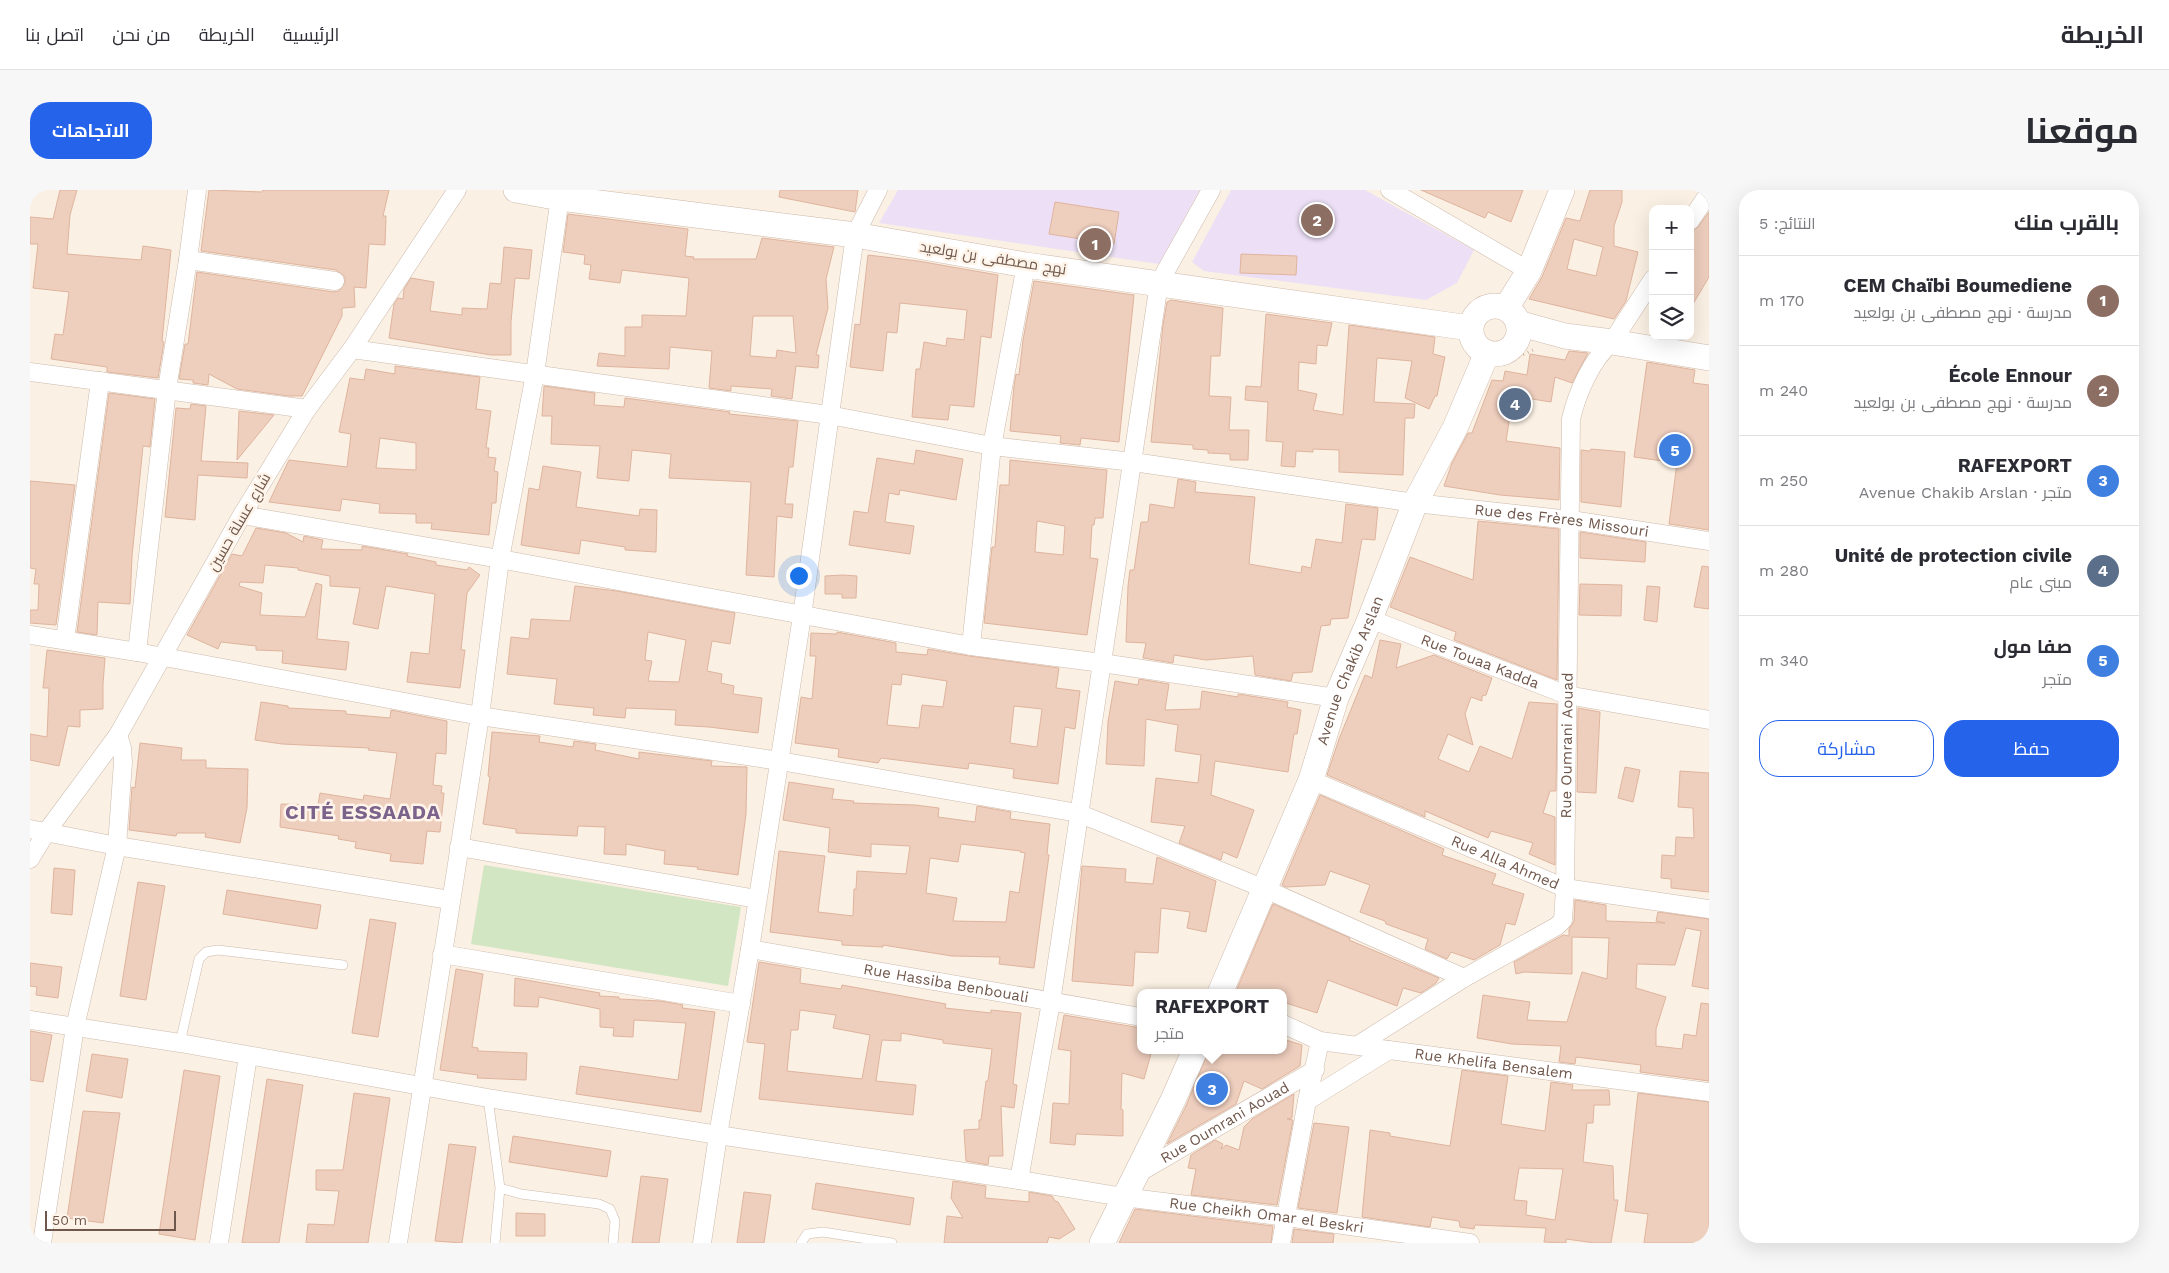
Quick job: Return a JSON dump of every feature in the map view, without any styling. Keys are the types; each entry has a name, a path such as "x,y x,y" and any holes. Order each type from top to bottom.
{"main road":[{"name":"نهج مصطفى بن بولعيد","path":"516,190 561,194 855,235 1026,265 1470,328"},
{"path":"1562,190 1529,272 1512,326 1503,353 1486,353 1478,348 1473,341 1470,328 1472,320 1481,310 1489,306 1512,326 1709,358"},
{"name":"Avenue Chakib Arslan","path":"1222,989 1312,780 1336,698 1370,619 1415,503 1455,428 1486,353"},
{"path":"1102,1243 1174,1100 1192,1054"}],"street":[{"path":"137,652 167,389 188,260 197,190"},
{"name":"شارع عسلة حسين","path":"30,860 38,830 118,735 242,515 307,409 352,349 457,190"},
{"path":"702,1243 780,761 855,235 878,190"},
{"path":"1019,1180 1051,1002 1159,283 1211,190"},
{"path":"1390,190 1529,272"},
{"path":"1694,216 1709,193"},
{"path":"398,1243 480,716 500,559 535,374 561,194"},
{"path":"188,260 335,280"},
{"path":"971,646 992,446 1026,265"},
{"name":"Rue Oumrani Aouad","path":"1358,1045 1464,978 1557,926 1563,920 1571,520 1571,418 1576,398 1603,350 1612,342 1649,285"},
{"name":"Rue des Frères Missouri","path":"352,349 829,415 992,446 1133,462 1415,503 1571,520 1709,541"},
{"path":"30,372 307,409"},
{"path":"65,640 100,381"},
{"path":"242,515 500,559 971,646 1102,663 1336,698"},
{"name":"Rue Touaa Kadda","path":"1370,619 1567,695 1709,720"},
{"path":"30,635 137,652 480,716 780,761 1078,813 1265,889 1464,978"},
{"path":"42,1243 75,1027 116,846 123,762 122,748 118,735"},
{"name":"Rue Alla Ahmed","path":"1312,780 1565,888 1709,909"},
{"path":"38,830 116,846 450,900"},
{"path":"459,847 758,899"},
{"name":"Rue Hassiba Benbouali","path":"750,949 1137,1016"},
{"path":"442,954 741,1004"},
{"name":"Rue Cheikh Omar el Beskri","path":"30,1020 180,1043 488,1098 1019,1180 1123,1198 1286,1217 1470,1243"},
{"name":"Rue Khelifa Bensalem","path":"1287,1026 1320,1041 1709,1092"},
{"path":"1281,1243 1320,1041"},
{"path":"1307,1101 1389,1050"},
{"path":"219,1243 248,1056"},
{"name":"Rue Oumrani Aouad","path":"1135,1175 1315,1070"}],"lane":[{"path":"180,1043 199,959 206,952 218,950 343,965"},
{"path":"488,1098 500,1188 496,1243"},
{"path":"500,1188 521,1194 599,1204 610,1209 615,1221 613,1243"},
{"path":"801,1243 807,1234 823,1232 892,1243"}],"shaded area":[{"path":"898,190 1200,190 1159,264 879,223"},
{"path":"1231,190 1365,190 1474,250 1457,283 1426,300 1204,271 1192,262"}],"green space":[{"path":"484,865 741,907 728,986 471,944"}],"building":[{"path":"60,190 77,190 70,215 67,254 141,260 143,246 171,250 162,341 164,342 158,378 107,372 107,367 51,359 55,334 63,335 69,292 33,288 38,244 30,244 30,217 53,219"},
{"path":"209,190 262,192 263,190 389,190 383,216 386,216 385,245 369,244 366,288 354,287 355,307 342,308 342,316 302,396 237,389 209,374 208,385 193,383 193,380 179,379 185,344 188,344 197,272 334,292 339,291 345,283 345,277 336,270 201,251"},
{"path":"780,190 858,190 855,212 779,197"},
{"path":"1421,190 1523,190 1511,222 1488,212 1485,218"},
{"path":"1590,190 1622,190 1622,202 1614,226 1614,246 1638,252 1626,301 1614,319 1529,299 1542,277 1566,218 1580,221","holes":["1574,239 1603,247 1596,276 1567,269"]},
{"path":"1055,202 1119,212 1114,244 1049,234"},
{"path":"1709,212 1709,277 1694,302 1694,230"},
{"path":"568,214 688,229 685,256 694,257 693,259 756,259 762,238 834,247 826,279 828,308 816,355 819,355 818,368 796,366 792,399 771,396 772,389 731,386 731,391 709,388 712,351 670,347 669,369 597,366 599,353 625,356 625,327 642,327 642,315 686,316 689,278 622,270 620,283 589,279 591,265 584,264 585,255 563,252","holes":["753,316 793,316 796,353 777,350 776,358 750,356"]},
{"path":"504,247 532,250 529,279 515,278 511,322 511,355 491,355 389,338 394,304 398,298 403,299 404,289 411,278 434,282 430,311 462,315 462,308 487,309 490,283 501,284"},
{"path":"1241,254 1297,256 1296,275 1240,273"},
{"path":"868,255 918,261 998,275 991,338 981,336 974,407 950,405 948,420 912,417 916,369 920,369 924,342 946,346 947,338 964,340 967,310 900,303 897,333 887,332 883,371 850,367 855,324 860,325"},
{"path":"1034,281 1134,295 1119,442 1081,438 1080,445 1060,443 1061,436 1010,431 1014,386 1016,374 1019,375 1023,340"},
{"path":"1171,300 1223,308 1220,356 1211,356 1209,396 1231,397 1229,430 1249,430 1248,460 1230,460 1230,454 1208,453 1208,450 1193,449 1193,445 1151,442 1163,325 1167,302"},
{"path":"1266,314 1332,323 1327,346 1317,345 1316,364 1299,362 1298,390 1317,394 1313,410 1343,415 1349,325 1435,337 1433,354 1445,357 1437,396 1435,396 1429,409 1405,398 1412,361 1377,358 1374,402 1415,404 1414,418 1405,418 1403,475 1339,472 1339,450 1313,449 1313,452 1296,451 1295,467 1281,466 1283,442 1266,441 1268,402 1245,400 1246,386 1261,387"},
{"path":"1569,351 1588,353 1572,383 1555,377 1551,402 1513,396 1506,441 1560,448 1559,500 1500,495 1444,486 1452,463 1468,433 1472,433 1492,380 1503,381 1505,371 1527,375 1530,354 1565,360"},
{"path":"1647,362 1695,370 1693,383 1709,385 1709,530 1669,524 1677,463 1634,457"},
{"path":"395,366 480,377 476,409 491,411 486,448 489,448 488,457 496,458 494,471 498,472 496,503 492,503 489,535 431,529 432,523 416,523 416,514 379,513 380,504 342,499 340,511 269,502 289,460 347,467 351,434 339,432 350,378 364,380 366,369 395,374","holes":["380,438 416,443 416,470 376,468"]},
{"path":"544,386 595,393 594,405 624,407 625,398 730,412 729,414 798,421 793,467 789,467 785,504 793,504 792,518 777,516 774,577 746,575 751,482 669,478 671,454 632,450 629,481 597,478 600,446 551,444 552,416 542,416"},
{"path":"109,393 155,399 150,447 143,446 132,556 130,604 98,602 97,635 77,632"},
{"path":"191,404 206,406 201,461 248,463 247,478 198,475 195,520 165,517 176,408 190,409"},
{"path":"239,411 274,415 237,460"},
{"path":"1591,449 1625,452 1621,507 1581,502 1581,450 1590,451"},
{"path":"916,450 963,459 956,500 900,490 899,495 889,493 885,522 914,526 910,554 849,545 854,511 868,513 877,458 914,464"},
{"path":"1010,460 1107,470 1103,518 1095,518 1094,525 1092,525 1090,558 1098,559 1087,635 984,623 992,547 995,547 1000,485 1009,485","holes":["1037,521 1065,526 1063,555 1035,552"]},
{"path":"543,466 581,472 576,507 639,516 640,509 657,510 656,552 625,550 625,547 581,540 579,554 521,545 529,488 539,490"},
{"path":"1178,479 1196,482 1195,492 1255,497 1249,564 1301,573 1302,566 1311,568 1316,539 1342,543 1346,504 1378,508 1375,540 1362,539 1348,618 1331,619 1330,625 1321,626 1312,672 1293,673 1291,681 1255,675 1253,656 1206,660 1174,655 1173,663 1143,658 1146,643 1126,642 1130,570 1134,570 1141,522 1148,522 1150,504 1174,508"},
{"path":"30,481 75,485 56,625 30,623 30,610 38,610 39,584 34,584 36,569 30,568"},
{"path":"1478,521 1559,529 1557,680 1454,640 1456,632 1390,607 1410,557 1473,580"},
{"path":"256,528 286,533 303,542 304,536 323,540 321,549 362,550 362,546 408,554 407,556 436,562 436,565 467,570 469,567 480,575 467,593 461,650 465,650 460,688 407,682 411,652 429,654 435,594 386,586 378,629 353,624 360,588 330,586 330,576 298,570 298,568 265,565 263,583 240,582 239,586 262,593 260,615 305,617 316,583 322,585 317,639 349,642 346,670 282,663 283,651 256,650 256,646 221,642 218,649 187,635 232,554 242,556"},
{"path":"1580,532 1646,542 1645,562 1580,558"},
{"path":"1702,566 1709,567 1709,609 1694,607"},
{"path":"825,576 857,576 856,598 842,598 842,594 825,594"},
{"path":"1580,584 1622,585 1621,616 1579,615"},
{"path":"575,586 617,591 735,613 730,644 712,641 707,671 722,674 721,683 734,686 733,694 762,698 758,733 675,725 676,710 626,708 625,718 593,715 594,708 554,704 557,679 507,674 511,637 529,639 531,619 570,621","holes":["648,632 686,640 679,682 648,681 652,661 645,660"]},
{"path":"1647,586 1660,587 1657,622 1644,620"},
{"path":"837,632 896,643 896,652 927,655 928,649 1059,668 1056,688 1080,691 1075,729 1065,727 1058,784 1013,778 1014,769 969,763 968,769 881,758 878,763 838,757 839,749 795,743 801,697 812,699 816,656 810,656 811,633 837,634","holes":["902,674 947,681 943,707 922,705 919,728 887,725 892,684 901,685","1014,706 1042,709 1037,747 1010,743"]},
{"path":"1380,640 1401,644 1396,668 1434,655 1492,678 1486,695 1482,696 1482,701 1471,697 1465,714 1473,745 1448,734 1438,759 1469,772 1480,746 1512,759 1529,702 1557,704 1556,791 1550,791 1543,813 1555,817 1555,865 1529,854 1533,843 1491,831 1488,838 1425,811 1425,817 1327,775 1339,739 1365,675 1372,678"},
{"path":"47,650 105,658 103,709 80,710 80,727 68,726 59,766 30,760 30,734 47,737 49,688 43,688"},
{"path":"1139,679 1169,684 1165,710 1200,709 1202,691 1238,697 1238,694 1288,702 1287,707 1301,710 1297,734 1294,734 1288,772 1215,761 1211,795 1254,810 1237,858 1223,852 1221,860 1179,843 1185,826 1151,822 1156,778 1198,783 1201,755 1175,751 1178,725 1146,719 1144,766 1106,764 1108,722 1115,681 1138,685"},
{"path":"261,702 288,706 288,708 346,711 346,714 390,718 391,710 447,721 446,754 436,753 433,785 442,786 441,793 444,793 440,832 427,831 423,864 390,861 391,854 355,848 356,842 338,839 339,836 280,827 281,804 318,805 320,793 363,800 364,795 390,799 397,753 368,750 369,748 282,744 255,740"},
{"path":"1578,708 1600,712 1596,793 1577,792"},
{"path":"492,732 540,736 539,742 573,747 574,741 596,744 595,750 639,759 639,752 712,761 711,766 747,767 746,814 738,875 697,869 698,867 664,864 665,851 626,844 626,855 604,854 605,827 578,826 577,836 516,833 516,829 483,824 490,777 488,776"},
{"path":"140,743 182,748 181,760 206,760 206,768 248,769 247,808 240,843 205,837 206,833 177,833 176,836 129,830 132,787 135,788"},
{"path":"1625,767 1640,770 1633,802 1618,798"},
{"path":"1680,771 1709,773 1709,892 1671,888 1671,879 1661,878 1662,855 1675,856 1676,837 1694,838 1693,808 1678,807"},
{"path":"789,782 834,789 832,799 854,801 853,803 915,805 939,808 938,817 975,822 977,806 1011,812 1010,819 1050,824 1047,854 1049,855 1034,968 999,964 1000,957 952,956 883,945 883,947 842,945 842,941 770,932 779,851 825,856 818,912 853,916 857,871 906,874 910,846 871,844 871,857 828,852 830,828 783,820","holes":["961,844 1025,853 1019,893 1010,891 1006,922 953,921 957,898 926,893 930,858 958,862"]},
{"path":"1320,795 1444,849 1442,855 1496,874 1492,884 1524,894 1515,925 1506,923 1500,945 1474,960 1451,952 1447,959 1425,949 1428,939 1386,924 1385,921 1360,912 1370,885 1330,871 1325,885 1286,887 1282,885"},
{"path":"1157,857 1216,881 1206,932 1187,928 1190,912 1161,908 1158,953 1135,952 1133,986 1072,981 1082,866 1126,869 1125,882 1153,884"},
{"path":"54,868 75,870 72,915 51,913"},
{"path":"138,882 165,886 146,1000 120,996"},
{"path":"227,890 321,905 317,929 223,914"},
{"path":"1575,900 1606,905 1606,921 1665,923 1656,921 1658,912 1709,919 1709,989 1692,986 1701,931 1686,928 1675,965 1637,964 1636,988 1666,997 1656,1029 1656,1046 1682,1049 1684,1034 1696,1036 1701,1003 1709,1004 1709,1081 1640,1072 1641,1065 1576,1057 1575,1064 1559,1062 1561,1046 1512,1044 1477,1038 1483,995 1530,1002 1527,1020 1567,1022 1582,972 1607,979 1609,938 1572,937 1572,974 1524,972 1516,974 1514,962 1563,935 1569,936 1569,929 1574,921"},
{"path":"1273,904 1350,938 1349,940 1439,978 1436,983 1421,993 1403,988 1397,1006 1328,980 1317,1013 1287,1003 1287,989 1237,989"},
{"path":"370,919 396,923 378,1037 352,1033"},
{"path":"759,962 801,969 800,983 841,989 842,985 946,1004 945,1008 991,1013 991,1010 1021,1013 1013,1084 1017,1085 1014,1108 1001,1106 1003,1156 989,1156 988,1165 966,1161 964,1130 979,1129 992,1049 943,1043 943,1040 901,1033 901,1041 882,1040 876,1081 916,1085 913,1115 759,1099 765,1044 747,1042","holes":["800,1010 836,1015 833,1028 870,1035 862,1079 787,1071 791,1030 798,1030"]},
{"path":"30,963 62,967 58,998 36,995 37,987 30,986"},
{"path":"456,969 483,974 472,1047 478,1048 478,1051 527,1053 526,1080 477,1078 478,1075 440,1070"},
{"path":"515,978 600,993 599,996 661,1001 683,1005 682,1008 715,1012 701,1112 576,1094 580,1066 678,1080 686,1023 634,1020 633,1037 613,1036 614,1028 600,1027 600,1009 539,997 538,1007 514,1006"},
{"path":"1064,1015 1137,1027 1137,1054 1151,1054 1144,1079 1122,1073 1121,1109 1123,1110 1123,1136 1076,1134 1075,1145 1050,1143 1053,1103 1069,1104 1071,1051 1058,1049"},
{"path":"30,1031 52,1035 43,1082 30,1080"},
{"path":"1287,1040 1302,1045 1300,1066 1262,1089 1244,1081 1236,1104 1167,1144 1186,1106 1207,1054 1287,1054"},
{"path":"92,1054 128,1059 122,1098 86,1091"},
{"path":"184,1070 220,1076 195,1240 159,1234"},
{"path":"1462,1070 1508,1076 1501,1124 1545,1131 1551,1082 1573,1085 1572,1090 1609,1090 1610,1105 1594,1105 1593,1123 1587,1123 1583,1162 1613,1166 1614,1200 1618,1200 1611,1243 1566,1239 1566,1243 1544,1242 1546,1228 1475,1225 1474,1229 1460,1227 1459,1221 1432,1217 1430,1227 1362,1217 1370,1130 1390,1133 1390,1136 1450,1146","holes":["1519,1168 1563,1169 1555,1220 1526,1215 1527,1201 1514,1200"]},
{"path":"267,1079 303,1085 279,1243 242,1243"},
{"path":"354,1093 390,1098 368,1243 306,1243 308,1224 334,1225 339,1191 316,1190 316,1170 343,1170"},
{"path":"1638,1093 1709,1102 1709,1243 1644,1243 1648,1214 1625,1211"},
{"path":"1294,1094 1292,1118 1287,1119 1293,1120 1277,1205 1191,1195 1196,1169 1188,1168 1191,1155 1215,1140 1223,1144 1221,1149 1226,1145 1239,1150 1244,1127 1252,1119"},
{"path":"83,1111 120,1113 103,1223 67,1218"},
{"path":"1314,1123 1349,1127 1337,1213 1298,1208"},
{"path":"513,1136 611,1151 607,1177 509,1162"},
{"path":"449,1144 476,1147 462,1243 435,1241"},
{"path":"641,1176 668,1179 659,1243 632,1243"},
{"path":"953,1181 986,1186 985,1198 1029,1202 1029,1192 1052,1196 1075,1229 1059,1239 1049,1237 1047,1243 944,1243 947,1216 963,1218 951,1198"},
{"path":"816,1183 914,1198 910,1225 812,1209"},
{"path":"744,1192 771,1195 764,1243 737,1243"},
{"path":"1135,1209 1273,1226 1271,1243 1119,1243"},
{"path":"516,1213 545,1214 545,1236 516,1236"},
{"path":"1294,1229 1334,1234 1333,1243 1292,1243"}],"place":[{"name":"École Ennour","path":"1317,220"},
{"name":"CEM Chaïbi Boumediene","path":"1095,244"},
{"name":"Unité de protection civile","path":"1515,404"},
{"name":"صفا مول","path":"1675,450"},
{"name":"RAFEXPORT","path":"1212,1089"}],"district":[{"name":"CITÉ ESSAADA","path":"363,812"}]}
